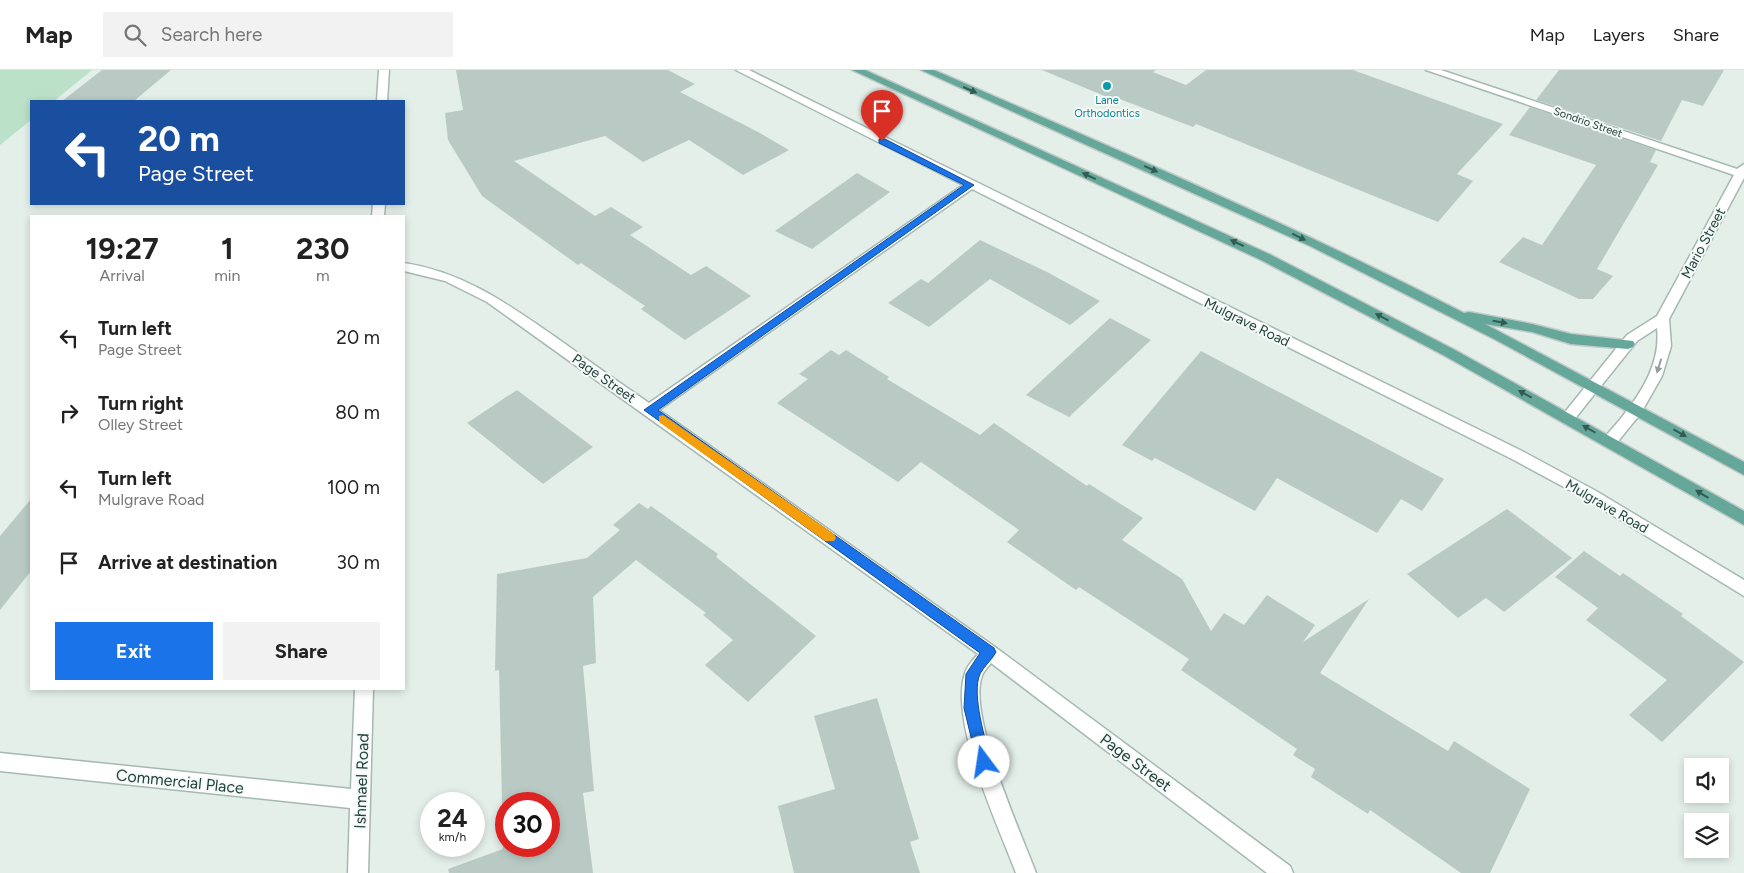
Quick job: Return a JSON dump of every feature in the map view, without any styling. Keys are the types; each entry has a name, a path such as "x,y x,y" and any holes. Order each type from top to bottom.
{"main road":[{"path":"858,70 1265,257 1450,353 1610,441 1744,519"},
{"path":"926,70 1253,214 1594,386 1744,469"},
{"path":"1452,313 1532,328 1571,339 1628,344"}],"street":[{"path":"382,100 384,70"},
{"name":"Mulgrave Road","path":"741,70 1517,455 1591,495 1744,589"},
{"name":"Sondrio Street","path":"1431,70 1743,172"},
{"name":"Mario Street","path":"1662,319 1743,172"},
{"path":"650,410 970,185"},
{"name":"Page Street","path":"405,267 449,276 478,291 650,410 989,652 1283,873"},
{"path":"1568,418 1634,336 1662,319 1664,349 1652,387 1638,409 1610,441"},
{"path":"989,652 973,674 971,708 984,762 1026,873"},
{"name":"Ishmael Road","path":"358,873 364,690"},
{"name":"Commercial Place","path":"0,762 360,799"}],"green space":[{"path":"0,70 92,70 55,100 30,100 30,121 0,145"}],"building":[{"path":"102,70 171,70 135,100 63,100"},
{"path":"456,70 668,70 695,84 680,92 789,150 743,175 689,140 643,162 605,136 514,161 595,216 611,207 643,227 630,235 691,275 706,266 751,296 685,340 641,309 645,306 581,263 578,265 482,196 448,140 445,113 463,110"},
{"path":"1042,70 1156,70 1153,72 1186,85 1206,70 1353,70 1503,124 1457,174 1473,181 1438,222 1196,124 1193,127 1117,98 1114,100"},
{"path":"1559,70 1724,70 1703,106 1682,100 1661,141 1536,100"},
{"path":"1530,107 1656,150 1650,162 1658,165 1597,269 1613,276 1593,299 1579,299 1499,262 1523,237 1542,245 1596,165 1509,135"},
{"path":"857,173 890,192 812,249 775,231"},
{"path":"980,240 1047,272 1100,301 1070,325 990,279 929,327 888,303 921,279 928,283"},
{"path":"1110,318 1151,340 1069,417 1026,395"},
{"path":"831,350 839,355 846,350 889,377 887,379 980,435 994,423 1087,486 1089,484 1143,518 1122,540 1182,579 1211,631 1224,613 1244,625 1267,595 1315,625 1303,642 1369,599 1320,673 1448,751 1454,741 1530,789 1490,873 1461,873 1370,810 1368,814 1311,777 1315,769 1293,755 1297,749 1181,670 1189,659 1079,587 1076,590 1007,542 1019,530 921,462 898,482 777,403 808,379 799,374"},
{"path":"1201,351 1444,479 1422,511 1401,499 1377,533 1277,478 1255,511 1155,458 1152,461 1122,445"},
{"path":"517,390 593,447 543,484 467,423"},
{"path":"30,500 30,572 0,610 0,536"},
{"path":"639,503 648,509 651,506 718,554 716,557 816,636 748,702 705,665 733,640 703,615 706,613 636,560 593,597 596,663 583,666 594,791 583,793 593,873 449,873 448,869 495,852 495,857 560,857 560,792 502,792 499,670 495,671 497,574 587,558 620,530 613,525"},
{"path":"1507,509 1572,558 1504,612 1486,598 1458,618 1407,574"},
{"path":"1584,551 1620,576 1623,573 1683,614 1681,616 1744,662 1662,742 1629,715 1667,680 1586,620 1598,608 1555,577"},
{"path":"877,698 919,839 910,842 920,873 794,873 778,806 835,789 814,716"}],"slow traffic":[{"path":"663,419 830,538"}],"place":[{"name":"Lane Orthodontics","path":"1107,86"}],"route":[{"path":"882,141 970,185 650,410 989,652 973,674 971,708 984,762"}]}
